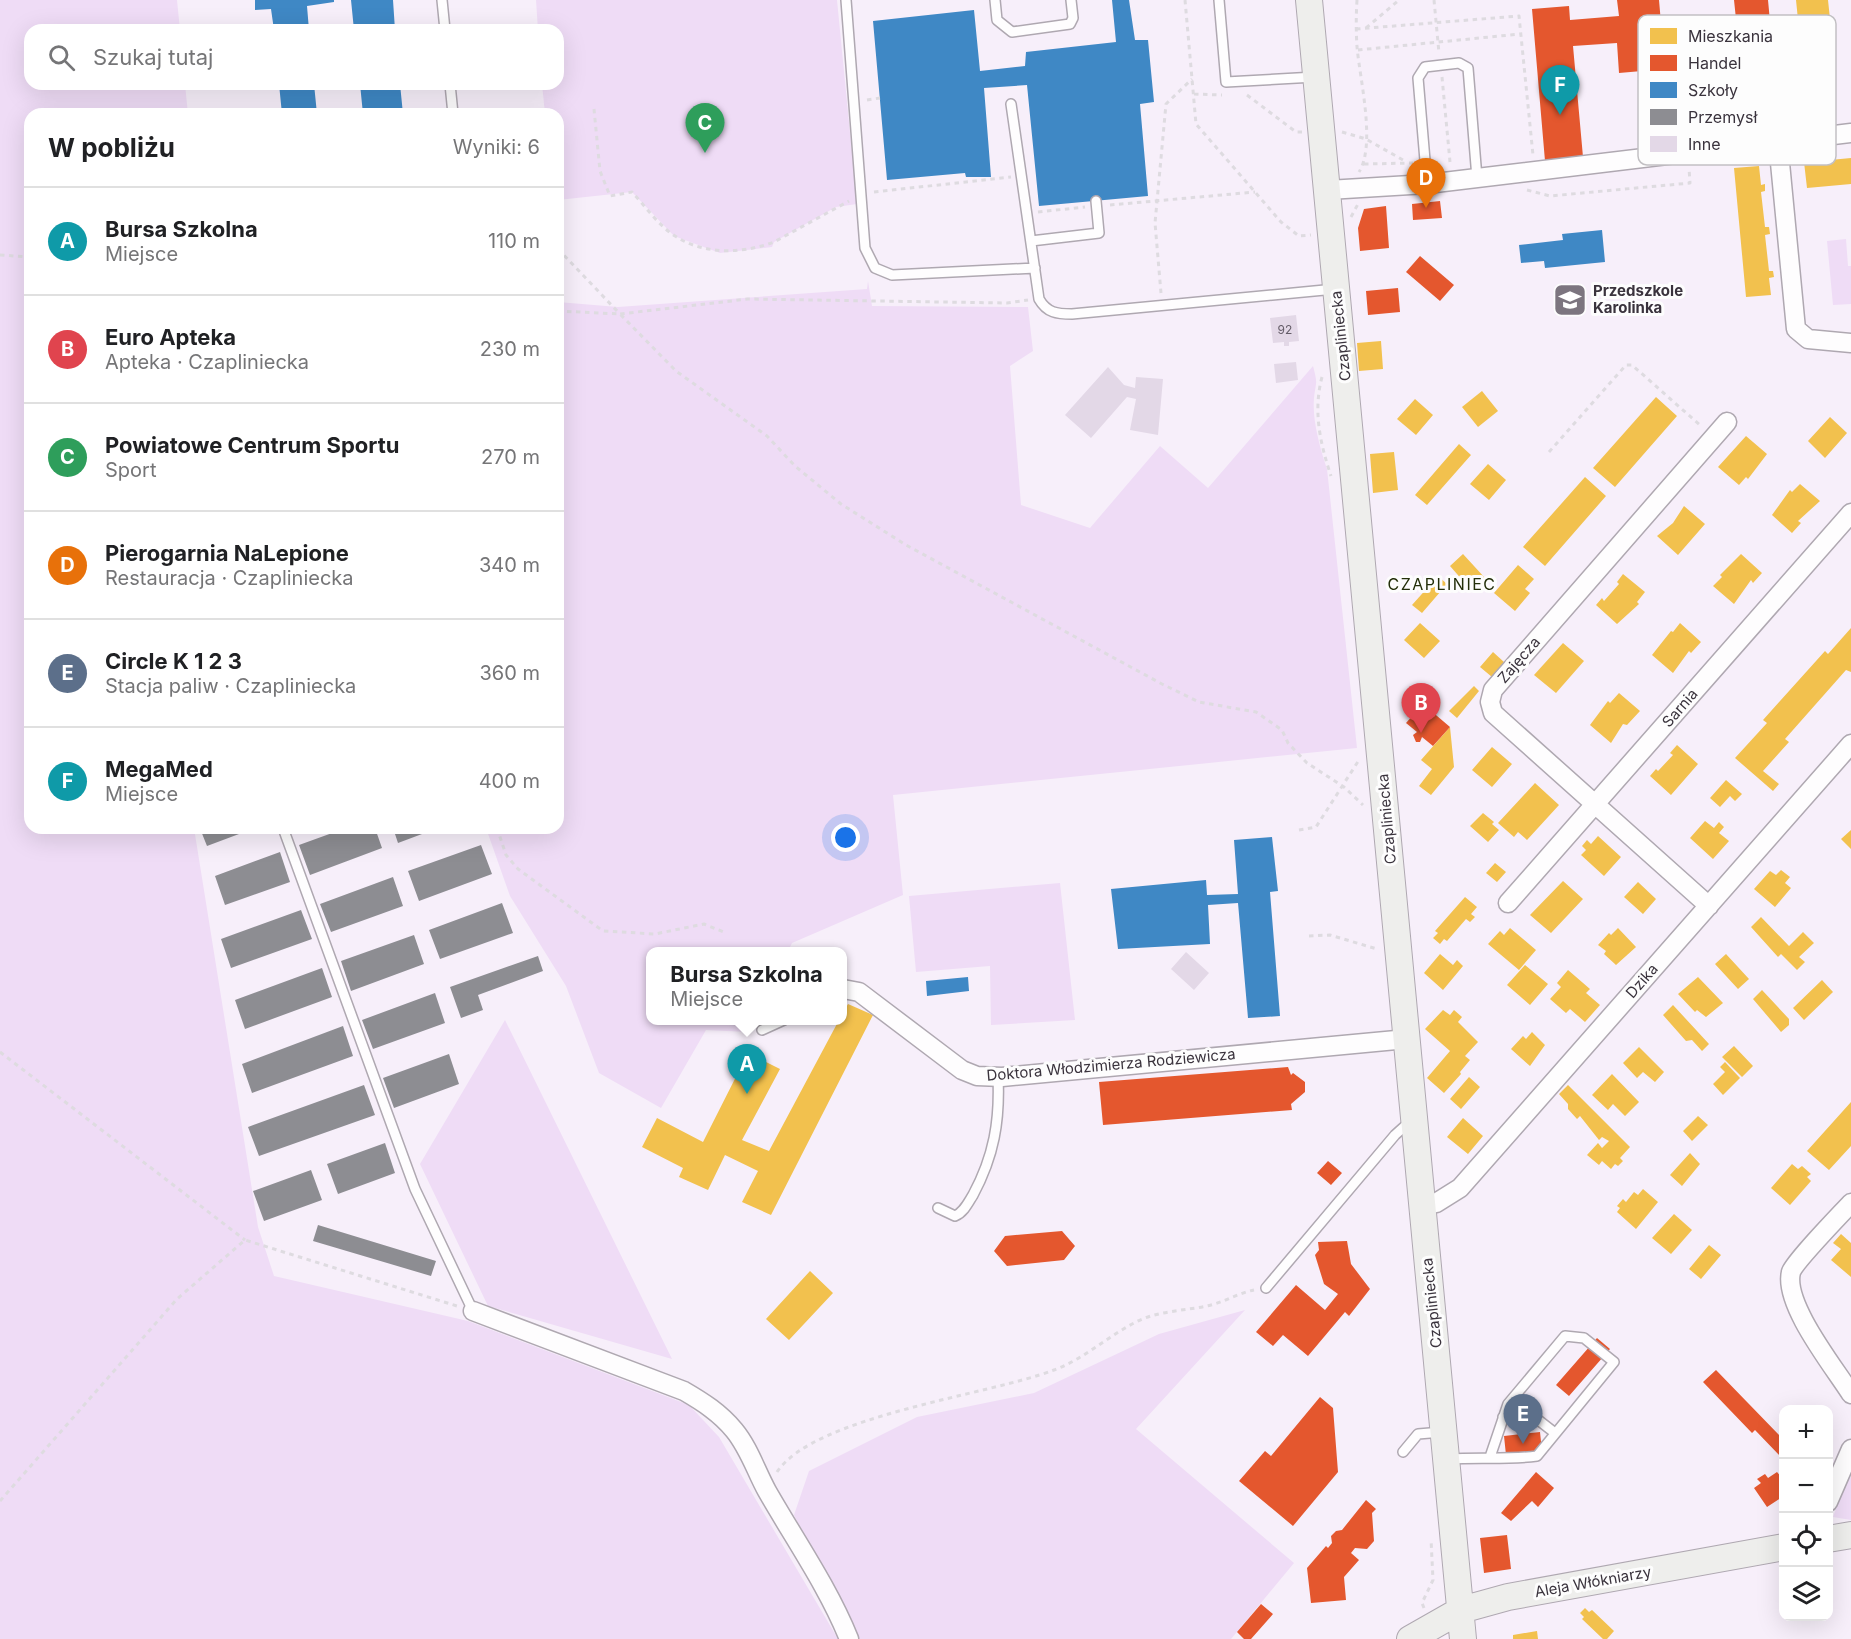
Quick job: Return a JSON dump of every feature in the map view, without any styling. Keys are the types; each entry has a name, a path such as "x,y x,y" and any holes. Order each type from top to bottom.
{"main road":[{"name":"Czapliniecka","path":"1309,0 1463,1639"},
{"path":"1833,1538 1851,1535"},
{"name":"Aleja Włókniarzy","path":"1410,1639 1461,1610 1508,1597 1779,1548"}],"street":[{"path":"1836,135 1851,133"},
{"path":"1328,190 1426,184 1638,159"},
{"path":"1780,165 1796,329 1809,339 1851,344"},
{"name":"Zajęcza","path":"1708,906 1493,713 1490,702 1491,696 1501,681 1727,422"},
{"name":"Sarnia","path":"1508,903 1851,513"},
{"name":"Dzika","path":"1423,1206 1436,1203 1460,1188 1851,744"},
{"name":"Doktora Włodzimierza Rodziewicza","path":"847,990 859,992 968,1073 998,1077 1407,1039"},
{"path":"1851,1203 1791,1271 1790,1291 1800,1314 1851,1394"},
{"path":"473,1311 668,1385 701,1401 724,1419 740,1438 821,1583 849,1639"},
{"path":"1833,1491 1850,1453"}],"lane":[{"path":"442,0 444,24"},
{"path":"846,0 865,248 875,268 892,275 1035,268"},
{"path":"995,0 997,20 1012,32 1070,24 1073,18 1071,0"},
{"path":"1219,0 1226,82 1316,77"},
{"path":"1426,184 1418,78 1425,67 1440,65 1459,63 1468,68 1477,178"},
{"path":"451,90 452,108"},
{"path":"1011,104 1039,299 1044,307 1053,314 1072,315 1336,289"},
{"path":"1032,241 1099,233 1096,204"},
{"path":"285,834 415,1189 473,1311"},
{"path":"762,1030 773,1025"},
{"path":"938,1208 955,1216 962,1212 985,1173 993,1151 999,1113 998,1077"},
{"path":"1266,1288 1395,1135 1405,1126 1415,1125"},
{"path":"1447,1459 1490,1457 1505,1460 1537,1456 1614,1362 1584,1338 1565,1336 1508,1404 1490,1457"},
{"path":"1503,1417 1528,1412 1555,1433"},
{"path":"1403,1452 1418,1434 1444,1432"}],"path":[{"path":"1185,0 1196,124 1281,222 1299,236 1306,236"},
{"path":"1357,0 1358,50 1366,140 1364,164 1358,174"},
{"path":"1365,29 1399,0"},
{"path":"1434,0 1450,162"},
{"path":"1358,50 1520,34"},
{"path":"1162,306 1155,223 1166,104 1192,79"},
{"path":"1194,94 1226,95"},
{"path":"1237,95 1248,95 1296,132"},
{"path":"594,109 600,171 610,196 632,192 674,236 720,253 774,243 862,193 1022,176"},
{"path":"1333,130 1366,140 1405,161"},
{"path":"1028,213 1096,204 1255,192"},
{"path":"0,255 24,257"},
{"path":"564,255 676,371 767,436 795,466 841,504 906,545 1162,684 1198,702 1256,712 1282,730 1288,743 1307,763 1342,786 1363,805"},
{"path":"564,311 620,314 748,299 1006,303 1039,299"},
{"path":"1550,452 1626,365 1632,365 1714,437"},
{"path":"1299,830 1316,827 1359,760"},
{"path":"499,834 506,855 518,869 603,931 655,934 704,924 726,933"},
{"path":"1309,936 1330,935 1377,948"},
{"path":"0,1052 245,1240 473,1311"},
{"path":"0,1501 177,1299 245,1240"},
{"path":"766,1488 780,1467 797,1450 824,1437 913,1408 1056,1370 1136,1322 1154,1314 1182,1312 1266,1288"}],"shaded area":[{"path":"0,0 177,0 179,24 24,24 24,90 186,90 187,108 24,108 24,834 195,834 258,1227 274,1276 468,1321 689,1405 719,1437 838,1639 0,1639"},
{"path":"536,0 837,0 857,204 836,207 774,242 772,247 720,253 674,236 632,192 564,199 564,108 544,108 543,90 564,90 564,24 538,24"},
{"path":"1846,239 1848,266 1851,266 1851,304 1833,305 1827,241"},
{"path":"868,281 872,306 1028,307 1033,351 1010,366 1021,505 1090,528 1160,446 1208,488 1313,366 1316,376 1315,425 1327,469 1357,748 893,795 903,895 792,943 790,947 646,947 646,1025 751,1025 748,1032 706,1030 661,1108 599,1073 566,986 510,896 488,834 564,834 564,302 618,307 867,289"},
{"path":"1060,883 1075,1020 991,1025 990,966 916,972 909,896"},
{"path":"505,1020 672,1359 488,1306 420,1164"},
{"path":"1245,1310 1136,1429 1294,1563 1231,1639 854,1639 794,1515 809,1471 917,1417 1034,1393 1159,1334"},
{"path":"1851,1477 1851,1520 1833,1517 1846,1482"}],"building: Mieszkania":[{"path":"1796,0 1828,0 1830,15 1798,15"},
{"path":"1851,158 1851,184 1807,188 1804,165 1836,165 1836,159"},
{"path":"1759,166 1761,185 1765,184 1765,191 1761,192 1765,227 1769,227 1770,234 1765,235 1769,271 1773,271 1774,277 1769,278 1771,295 1746,297 1734,168"},
{"path":"1381,341 1383,369 1359,371 1357,343"},
{"path":"1482,391 1498,411 1478,427 1462,407"},
{"path":"1656,397 1677,416 1615,487 1593,468"},
{"path":"1415,399 1433,415 1416,435 1397,419"},
{"path":"1830,417 1847,433 1825,458 1808,441"},
{"path":"1746,436 1767,454 1748,479 1746,477 1739,485 1718,467"},
{"path":"1459,444 1471,455 1427,505 1415,495"},
{"path":"1394,452 1398,490 1373,493 1370,454"},
{"path":"1488,464 1506,480 1489,500 1470,484"},
{"path":"1585,477 1606,496 1545,566 1523,547"},
{"path":"1800,484 1820,501 1798,521 1801,523 1792,533 1772,515 1790,490 1792,492"},
{"path":"1684,506 1705,524 1678,555 1657,536 1673,523"},
{"path":"1463,554 1485,578 1471,590 1450,566"},
{"path":"1741,554 1762,573 1753,583 1751,580 1734,604 1713,586 1722,577 1720,575"},
{"path":"1518,565 1534,579 1525,589 1530,593 1515,611 1494,593"},
{"path":"1623,574 1645,592 1637,602 1639,604 1617,624 1596,605 1602,598 1604,601 1619,584 1617,582"},
{"path":"1438,576 1447,584 1422,613 1412,605"},
{"path":"1420,623 1440,641 1424,658 1404,640"},
{"path":"1680,623 1701,642 1691,653 1689,651 1673,673 1652,655"},
{"path":"1851,628 1851,672 1846,670 1785,739 1789,742 1763,771 1779,784 1773,791 1735,758 1767,723 1763,720 1825,651 1828,654"},
{"path":"1563,643 1584,661 1556,693 1534,675"},
{"path":"1493,652 1504,662 1492,677 1480,667"},
{"path":"1474,686 1479,691 1457,718 1449,711"},
{"path":"1619,693 1640,711 1627,725 1623,724 1611,743 1590,725 1608,701 1610,703"},
{"path":"1450,727 1454,767 1431,795 1419,786 1432,769 1421,760"},
{"path":"1677,745 1698,764 1671,795 1650,776 1673,755 1670,753"},
{"path":"1492,747 1512,764 1492,787 1472,770"},
{"path":"1726,780 1742,794 1735,801 1730,796 1720,807 1710,798"},
{"path":"1535,783 1559,805 1527,840 1518,832 1514,837 1498,823"},
{"path":"1483,813 1494,822 1492,824 1499,830 1488,842 1470,826"},
{"path":"1705,821 1714,828 1719,822 1724,827 1719,833 1729,841 1713,859 1690,838"},
{"path":"1851,830 1851,849 1841,839"},
{"path":"1598,836 1621,857 1604,876 1581,855 1586,850 1582,846 1587,840 1591,844"},
{"path":"1495,863 1506,872 1497,882 1486,873"},
{"path":"1781,870 1790,877 1785,883 1791,888 1775,907 1754,889 1770,871 1776,875"},
{"path":"1563,881 1583,899 1551,933 1530,915"},
{"path":"1638,882 1656,899 1643,914 1624,897"},
{"path":"1465,897 1477,907 1471,914 1475,917 1470,922 1466,919 1447,941 1444,939 1440,944 1433,938 1438,933 1435,931"},
{"path":"1761,917 1789,946 1803,932 1814,943 1799,957 1805,962 1797,970 1781,954 1778,957 1751,927"},
{"path":"1510,928 1536,950 1519,970 1488,944 1500,931 1504,935"},
{"path":"1618,928 1636,947 1616,965 1604,954 1606,951 1598,945 1609,933 1611,935"},
{"path":"1440,954 1453,965 1457,960 1463,966 1443,990 1424,973"},
{"path":"1726,954 1749,979 1738,989 1715,964"},
{"path":"1525,965 1548,984 1530,1005 1507,985"},
{"path":"1568,970 1590,989 1586,993 1600,1005 1585,1022 1570,1009 1566,1013 1550,999 1561,987 1557,983"},
{"path":"1698,977 1723,1003 1706,1017 1697,1010 1695,1012 1678,994"},
{"path":"1822,980 1833,992 1804,1020 1793,1008"},
{"path":"1762,990 1789,1019 1789,1025 1781,1032 1753,999"},
{"path":"848,1004 873,1015 771,1215 742,1202 758,1171 725,1155 708,1190 679,1177 683,1168 642,1147 657,1118 703,1142 748,1053 780,1069 742,1140 769,1151 836,1025 847,1025"},
{"path":"1673,1005 1709,1044 1702,1051 1692,1040 1686,1041 1663,1015"},
{"path":"1443,1010 1450,1015 1454,1010 1462,1017 1458,1022 1478,1042 1465,1056 1470,1060 1460,1072 1461,1074 1444,1093 1427,1078 1450,1051 1425,1029"},
{"path":"1532,1032 1545,1045 1530,1066 1511,1049 1523,1036 1526,1039"},
{"path":"1734,1046 1753,1066 1742,1077 1722,1057"},
{"path":"1639,1047 1664,1072 1655,1082 1643,1072 1637,1078 1623,1063"},
{"path":"1725,1062 1740,1078 1723,1095 1713,1084 1725,1072 1720,1067"},
{"path":"1612,1074 1639,1102 1625,1116 1613,1104 1608,1110 1592,1095"},
{"path":"1469,1077 1480,1087 1461,1109 1450,1099"},
{"path":"1568,1085 1630,1147 1620,1158 1623,1161 1618,1166 1615,1164 1611,1169 1602,1161 1599,1165 1587,1155 1598,1143 1602,1148 1609,1141 1602,1137 1599,1140 1580,1116 1577,1119 1568,1109 1568,1104 1559,1094"},
{"path":"1851,1102 1851,1146 1829,1170 1807,1151"},
{"path":"1698,1116 1708,1125 1692,1141 1683,1131"},
{"path":"1463,1118 1483,1136 1468,1154 1447,1137"},
{"path":"1690,1153 1700,1164 1682,1186 1670,1175"},
{"path":"1792,1164 1798,1169 1802,1166 1811,1174 1807,1177 1811,1181 1790,1205 1771,1188"},
{"path":"1643,1189 1658,1202 1636,1229 1617,1212 1620,1208 1617,1206 1623,1199 1626,1202 1634,1192 1638,1195"},
{"path":"1674,1214 1692,1230 1671,1254 1652,1238"},
{"path":"1841,1234 1851,1243 1851,1277 1831,1260 1841,1249 1833,1243"},
{"path":"1709,1245 1721,1255 1701,1279 1689,1269"},
{"path":"810,1271 833,1293 789,1340 766,1319"},
{"path":"1585,1608 1589,1612 1592,1610 1614,1631 1607,1639 1603,1639 1582,1619 1584,1617 1580,1613"},
{"path":"1537,1631 1538,1639 1513,1639 1513,1635"}],"building: Handel":[{"path":"1617,0 1659,0 1660,15 1638,15 1638,71 1619,73 1617,43 1573,46 1583,157 1545,161 1532,9 1569,6 1570,20 1619,16"},
{"path":"1734,0 1768,0 1769,15 1736,15"},
{"path":"1440,201 1442,218 1413,220 1412,204"},
{"path":"1386,206 1389,248 1360,251 1358,228 1364,209"},
{"path":"1420,256 1454,285 1440,301 1406,272"},
{"path":"1398,288 1400,312 1368,315 1366,291"},
{"path":"1423,704 1450,727 1433,746 1422,737 1420,742 1416,742 1413,735 1417,732 1406,723"},
{"path":"1288,1067 1291,1075 1293,1073 1305,1082 1305,1092 1291,1104 1292,1110 1103,1125 1099,1082"},
{"path":"1328,1161 1342,1173 1331,1185 1317,1173"},
{"path":"1062,1231 1075,1246 1064,1260 1007,1266 994,1251 1005,1236"},
{"path":"1347,1241 1351,1264 1370,1289 1349,1316 1345,1312 1308,1356 1283,1335 1273,1346 1256,1332 1296,1285 1325,1310 1338,1294 1324,1284 1315,1255 1319,1250 1318,1242"},
{"path":"1597,1338 1610,1349 1569,1396 1556,1385"},
{"path":"1716,1370 1779,1435 1779,1455 1755,1430 1752,1433 1703,1382"},
{"path":"1320,1397 1333,1408 1338,1472 1293,1526 1239,1481 1265,1451 1271,1456"},
{"path":"1540,1432 1542,1451 1506,1455 1504,1436"},
{"path":"1536,1472 1554,1488 1538,1507 1532,1501 1511,1521 1501,1513"},
{"path":"1777,1472 1779,1474 1779,1499 1767,1507 1754,1488 1761,1483 1757,1479 1765,1474 1768,1478"},
{"path":"1366,1500 1376,1509 1372,1513 1374,1541 1367,1549 1355,1548 1351,1553 1359,1560 1344,1577 1346,1600 1311,1603 1307,1568 1326,1546 1328,1548 1332,1543 1331,1536 1336,1531 1342,1530"},
{"path":"1507,1535 1511,1569 1484,1573 1480,1538"},
{"path":"1261,1604 1273,1614 1251,1639 1244,1639 1237,1632"}],"building: Szkoły":[{"path":"255,0 334,0 334,2 307,6 308,24 273,24 271,9 255,10"},
{"path":"351,0 393,0 395,24 353,24"},
{"path":"1112,0 1129,0 1135,40 1148,40 1154,102 1140,104 1148,196 1039,206 1027,85 984,88 991,177 966,177 965,173 887,180 873,21 974,10 980,71 1025,66 1026,52 1116,42"},
{"path":"280,90 315,90 316,108 281,108"},
{"path":"361,90 401,90 402,108 362,108"},
{"path":"1602,230 1605,262 1545,268 1544,261 1521,263 1519,245 1563,240 1562,234"},
{"path":"1272,837 1278,891 1270,892 1280,1016 1248,1018 1238,903 1208,905 1210,944 1118,949 1111,889 1206,880 1207,895 1238,894 1234,840"},
{"path":"968,977 969,991 927,996 926,981"}],"building: Przemysł":[{"path":"202,834 239,834 207,846"},
{"path":"329,834 377,834 382,848 310,875 299,845"},
{"path":"395,834 422,834 398,843"},
{"path":"481,845 492,874 419,901 408,871"},
{"path":"280,852 290,882 225,905 215,876"},
{"path":"393,877 403,906 331,932 320,904"},
{"path":"502,903 513,933 440,959 429,930"},
{"path":"301,910 312,939 231,968 221,939"},
{"path":"414,935 424,964 351,991 341,961"},
{"path":"538,956 543,971 478,995 483,1010 461,1018 450,987"},
{"path":"322,968 332,997 245,1029 235,1000"},
{"path":"435,993 445,1023 373,1049 362,1020"},
{"path":"343,1026 353,1056 252,1093 242,1064"},
{"path":"449,1054 459,1084 394,1108 383,1078"},
{"path":"364,1085 375,1115 259,1156 248,1127"},
{"path":"385,1143 395,1173 338,1194 327,1164"},
{"path":"311,1170 322,1200 264,1221 253,1191"},
{"path":"318,1225 436,1261 431,1276 313,1241"}],"building: Inne":[{"path":"1296,315 1299,341 1289,342 1289,346 1284,346 1284,342 1273,343 1270,318"},
{"path":"1296,362 1298,380 1276,383 1274,364"},
{"path":"1108,367 1124,385 1135,388 1136,377 1163,379 1158,435 1130,430 1136,399 1127,397 1091,438 1065,415"},
{"path":"1186,952 1209,973 1194,990 1171,969"}],"place":[{"name":"MegaMed","path":"1560,115"},
{"name":"Powiatowe Centrum Sportu","path":"705,153"},
{"name":"Pierogarnia NaLepione","path":"1426,208"},
{"name":"Przedszkole Karolinka","path":"1570,300"},
{"name":"Euro Apteka","path":"1421,733"},
{"name":"Bursa Szkolna","path":"747,1094"},
{"name":"Circle K 1 2 3","path":"1523,1444"}],"district":[{"name":"CZAPLINIEC","path":"1442,584"}]}
